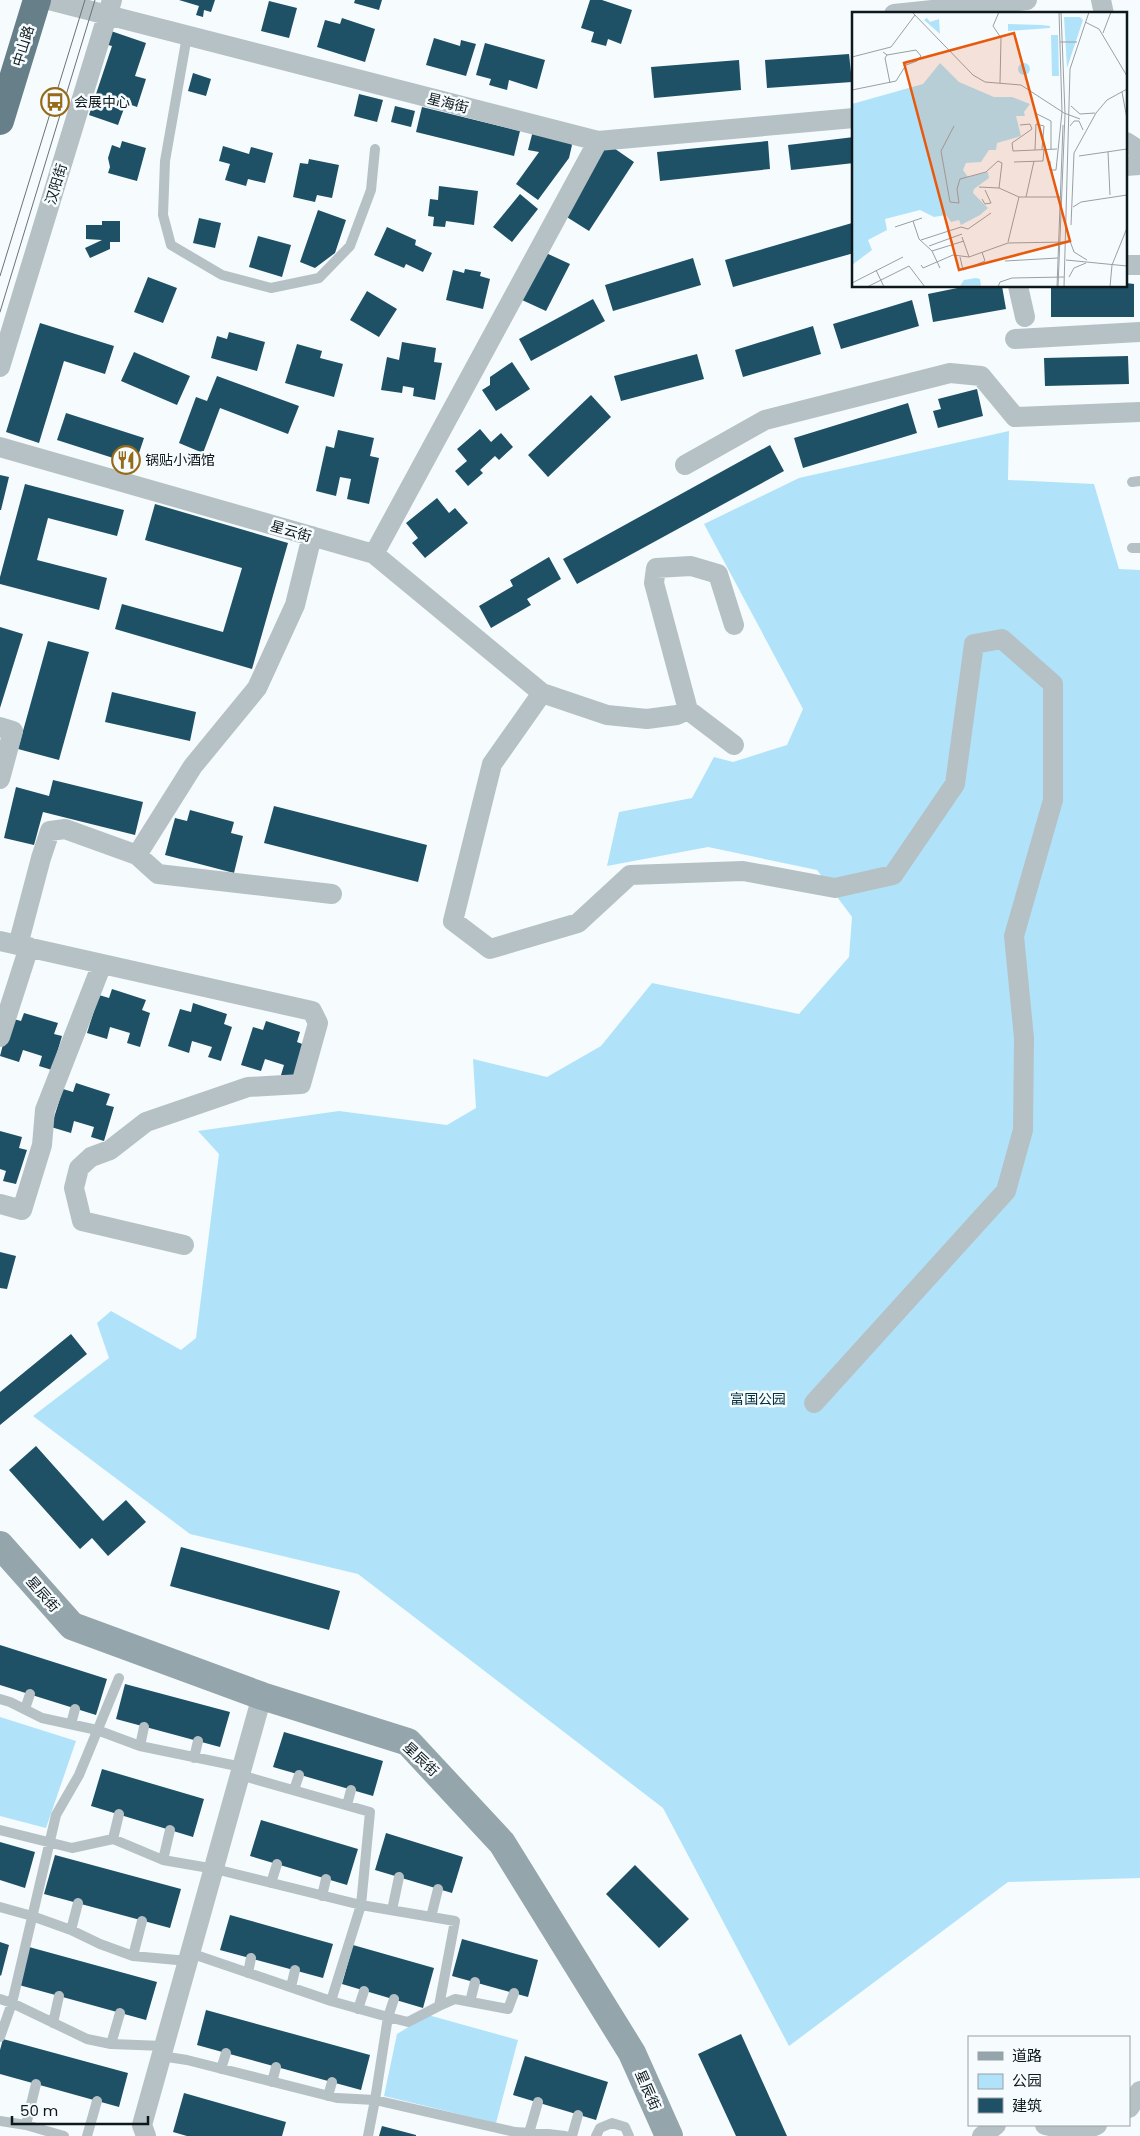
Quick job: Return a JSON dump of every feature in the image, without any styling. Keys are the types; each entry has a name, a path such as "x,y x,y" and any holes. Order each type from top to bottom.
{"highway":[{"name":"中山路","path":"0,121 37,0"}],"street":[{"name":"星海街","path":"48,0 110,8 187,36 598,141 852,118"},
{"path":"913,12 1027,0"},
{"name":"汉阳街","path":"0,367 110,8"},
{"path":"374,554 598,141"},
{"path":"1128,143 1140,151"},
{"path":"1018,288 1025,317"},
{"path":"1015,339 1140,332"},
{"path":"685,465 765,420 950,373 981,376 1015,417 1140,412"},
{"name":"星云街","path":"0,447 374,554 542,693"},
{"path":"137,855 193,766 257,688 295,605 312,536"},
{"path":"734,625 718,574 691,566 656,568 654,583 688,710 734,745"},
{"path":"688,710 677,715 647,719 607,715 542,693 492,764 453,921 490,949 578,923 630,875 743,871 835,888 893,875 955,784 974,644 1002,639 1053,684 1053,800 1014,936 1024,1038 1023,1130 1006,1191 814,1403"},
{"path":"0,727 14,731 0,779"},
{"path":"0,1037 15,944 50,831 65,830 137,855 158,874 332,894"},
{"path":"15,944 312,1011 318,1023 301,1084 248,1087 146,1122 110,1150 91,1157 80,1168 74,1188 82,1221 184,1245"},
{"path":"0,1204 22,1210 42,1145 44,1110 102,964"},
{"name":"星辰街","path":"0,1545 72,1626 262,1696 408,1742 502,1843 632,2053 669,2136"},
{"path":"146,2136 142,2125 215,1870 262,1696"},
{"path":"1130,2106 1140,2091"},
{"path":"982,2136 995,2126"},
{"path":"1050,2126 1079,2132 1094,2126"}],"lane":[{"path":"187,36 165,161 162,215 171,245 222,274 271,288 318,278 350,246 372,190 375,149"},
{"path":"0,2037 12,2002 56,1816 79,1776 119,1678"},
{"path":"25,1710 30,1694"},
{"path":"0,1699 42,1718 98,1730 140,1746 241,1771 294,1790 370,1812 361,1906 331,2001"},
{"path":"71,1724 75,1709"},
{"path":"140,1746 144,1727"},
{"path":"194,1758 198,1741"},
{"path":"294,1790 299,1775"},
{"path":"347,1805 351,1790"},
{"path":"113,1839 119,1814"},
{"path":"0,1830 72,1848 113,1839 163,1860 271,1883 361,1906 455,1921 439,2006"},
{"path":"163,1860 170,1830"},
{"path":"271,1883 277,1864"},
{"path":"392,1910 399,1877"},
{"path":"322,1896 326,1879"},
{"path":"431,1917 438,1889"},
{"path":"70,1930 78,1903"},
{"path":"0,1908 32,1916 133,1956 189,1957 248,1972 331,2001 408,2022 455,1999 508,2010 514,1992"},
{"path":"133,1956 142,1921"},
{"path":"248,1972 251,1958"},
{"path":"291,1987 295,1970"},
{"path":"470,2002 475,1982"},
{"path":"358,2008 364,1991"},
{"path":"53,2023 59,1996"},
{"path":"0,1999 12,2002 87,2039 162,2051 187,2060 337,2098 375,2100 515,2132 565,2136"},
{"path":"368,2136 388,2017 394,1999"},
{"path":"111,2044 120,2013"},
{"path":"221,2069 226,2053"},
{"path":"272,2082 276,2067"},
{"path":"328,2096 332,2082"},
{"path":"26,2125 36,2084"},
{"path":"88,2136 97,2101"},
{"path":"529,2132 538,2102"},
{"path":"572,2136 578,2115"},
{"path":"0,2121 26,2125 64,2136"},
{"path":"596,2136 600,2128 612,2123 625,2127 629,2136"}],"green space":[{"name":"富国公园","path":"1009,431 1008,480 1094,484 1119,569 1140,570 1140,1878 1008,1882 789,2046 663,1808 358,1574 190,1534 33,1416 109,1358 97,1323 111,1311 181,1350 196,1338 219,1154 198,1131 339,1111 447,1125 476,1108 473,1059 547,1077 601,1046 652,983 799,1014 849,957 852,917 817,870 708,847 607,866 619,812 692,798 714,757 733,762 787,745 803,709 704,524 799,478"},
{"path":"0,1717 76,1741 46,1828 0,1816"},
{"path":"428,2015 518,2040 496,2123 384,2096 397,2034"}],"building":[{"path":"179,0 215,0 211,12 204,10 203,17 196,15 199,6"},
{"path":"355,0 382,0 379,10 354,3"},
{"path":"590,0 602,0 632,10 621,44 608,39 606,46 591,42 594,32 581,28"},
{"path":"269,1 297,8 289,38 261,31"},
{"path":"342,18 375,29 365,62 317,47 325,20 340,24"},
{"path":"108,30 146,43 135,76 146,79 137,107 126,103 118,125 89,115 112,46 104,44"},
{"path":"434,38 460,46 461,40 476,44 466,76 426,65"},
{"path":"485,43 545,60 537,89 509,80 507,90 489,85 491,79 476,75"},
{"path":"849,54 852,82 767,88 765,60"},
{"path":"739,60 741,90 654,98 651,67"},
{"path":"193,73 211,79 206,96 188,91"},
{"path":"359,94 383,100 377,122 354,116"},
{"path":"395,106 415,111 411,127 391,122"},
{"path":"422,107 520,131 514,156 416,132"},
{"path":"534,127 567,135 572,145 569,158 538,200 516,184 539,152 528,150"},
{"path":"852,137 852,163 791,170 788,145"},
{"path":"122,141 146,148 137,181 108,173 110,167 108,158 112,145 120,148"},
{"path":"768,141 770,169 660,181 657,152"},
{"path":"608,144 634,162 589,231 562,214"},
{"path":"223,146 249,154 251,147 273,153 265,183 248,179 246,186 225,180 230,164 219,161"},
{"path":"309,159 339,165 332,198 317,195 315,202 293,197 300,163 308,164"},
{"path":"439,186 478,191 474,225 446,221 445,227 433,226 434,217 428,216 430,199 438,200"},
{"path":"520,194 538,209 512,242 493,227"},
{"path":"318,210 346,220 335,253 315,268 300,262"},
{"path":"199,218 221,223 215,248 193,243"},
{"path":"102,221 120,221 120,242 110,242 110,249 90,258 85,248 102,240 86,239 86,225 102,225"},
{"path":"852,223 852,254 733,287 725,260"},
{"path":"387,227 416,240 415,245 432,253 423,272 406,264 404,268 374,255"},
{"path":"258,236 291,245 282,277 249,267"},
{"path":"546,253 570,264 546,311 522,300"},
{"path":"693,258 701,285 613,311 605,285"},
{"path":"465,269 481,272 480,276 490,279 483,309 446,300 453,270 464,273"},
{"path":"148,277 177,288 163,323 134,312"},
{"path":"1128,283 1134,284 1134,317 1051,317 1051,288 1128,288"},
{"path":"957,288 1002,288 1006,309 933,322 928,294"},
{"path":"367,291 397,309 379,337 350,320"},
{"path":"593,299 605,321 531,361 519,339"},
{"path":"912,300 919,326 841,349 833,324"},
{"path":"40,323 114,346 105,374 64,361 39,443 6,432"},
{"path":"813,326 821,354 743,377 735,350"},
{"path":"229,332 265,342 257,371 211,358 217,336 227,339"},
{"path":"402,342 436,348 434,362 442,363 435,400 413,396 414,388 403,386 402,393 381,390 387,357 399,360"},
{"path":"297,344 322,351 320,358 343,364 334,397 285,383"},
{"path":"134,352 190,376 177,405 121,381"},
{"path":"697,354 704,379 621,401 614,376"},
{"path":"1128,356 1129,384 1045,386 1044,358"},
{"path":"512,362 530,389 496,411 482,390 490,385 490,377"},
{"path":"217,376 299,406 288,434 220,408 203,453 179,443 196,397 207,401"},
{"path":"977,389 983,416 938,428 933,411 941,409 938,399"},
{"path":"591,395 611,417 548,477 528,455"},
{"path":"908,403 917,433 803,468 794,438"},
{"path":"66,413 144,438 135,465 57,440"},
{"path":"480,429 491,442 501,433 513,447 499,460 495,456 480,470 483,473 468,486 455,471 467,461 457,449"},
{"path":"338,430 374,438 370,456 379,458 369,504 347,499 351,479 340,477 336,496 316,491 326,446 334,448"},
{"path":"770,445 784,471 577,584 563,559"},
{"path":"0,475 9,477 1,510 0,510"},
{"path":"25,484 124,510 117,536 48,518 37,560 107,578 99,610 0,584 0,577"},
{"path":"437,498 449,513 455,508 468,523 425,558 412,543 418,538 406,523"},
{"path":"155,504 288,543 252,669 115,629 122,604 223,632 242,568 145,540"},
{"path":"549,557 561,579 527,599 531,605 491,628 479,606 513,586 510,580"},
{"path":"0,627 23,634 0,708"},
{"path":"48,641 89,652 59,760 18,749"},
{"path":"112,692 196,712 190,741 105,722"},
{"path":"53,780 143,802 135,835 43,812 34,845 4,838 16,787 49,796"},
{"path":"274,806 427,845 418,882 264,843"},
{"path":"190,810 234,822 231,833 243,836 234,873 165,855 175,818 187,821"},
{"path":"112,989 146,1000 142,1010 150,1013 140,1047 127,1043 130,1033 110,1027 107,1039 87,1033 99,995 109,998"},
{"path":"193,1003 227,1014 224,1024 232,1027 221,1061 208,1057 212,1047 192,1041 189,1053 168,1046 180,1009 191,1012"},
{"path":"24,1013 58,1023 54,1034 62,1036 52,1070 39,1066 42,1056 23,1050 19,1062 0,1056 10,1018 21,1021"},
{"path":"266,1021 300,1032 297,1042 305,1045 294,1079 281,1075 284,1065 265,1059 261,1071 241,1065 253,1027 263,1030"},
{"path":"76,1083 110,1094 106,1105 114,1107 104,1141 91,1137 94,1127 74,1121 71,1133 51,1127 63,1089 73,1092"},
{"path":"0,1131 22,1137 19,1148 27,1150 16,1184 3,1181 6,1171 0,1169"},
{"path":"0,1252 16,1256 7,1289 0,1288"},
{"path":"71,1334 87,1354 0,1425 0,1392"},
{"path":"36,1446 103,1521 126,1500 146,1522 108,1556 92,1538 80,1549 9,1470"},
{"path":"181,1547 340,1591 329,1630 170,1586"},
{"path":"0,1645 107,1679 96,1715 0,1685"},
{"path":"125,1684 230,1712 220,1747 116,1719"},
{"path":"284,1732 383,1761 373,1796 273,1767"},
{"path":"102,1769 204,1799 193,1837 91,1806"},
{"path":"261,1820 358,1849 347,1885 250,1856"},
{"path":"386,1833 463,1857 452,1893 375,1870"},
{"path":"0,1842 35,1852 25,1888 0,1880"},
{"path":"55,1855 181,1889 170,1928 44,1894"},
{"path":"635,1865 689,1919 659,1948 606,1894"},
{"path":"230,1915 333,1944 323,1978 220,1950"},
{"path":"462,1939 538,1960 528,1997 452,1976"},
{"path":"0,1942 9,1945 1,1976 0,1975"},
{"path":"353,1945 434,1968 423,2008 342,1984"},
{"path":"29,1947 157,1982 146,2020 19,1985"},
{"path":"206,2010 370,2055 361,2090 197,2045"},
{"path":"741,2034 787,2136 736,2136 698,2054"},
{"path":"3,2039 128,2073 119,2107 0,2074 0,2050"},
{"path":"525,2056 608,2082 596,2120 513,2095"},
{"path":"184,2093 286,2122 282,2136 187,2136 173,2132"},
{"path":"382,2126 416,2135 416,2136 379,2136"}],"tram line":[{"path":"0,276 85,0"},
{"path":"0,312 95,0"}],"place":[{"name":"会展中心","path":"55,102"},
{"name":"锅贴小酒馆","path":"126,460"}]}
